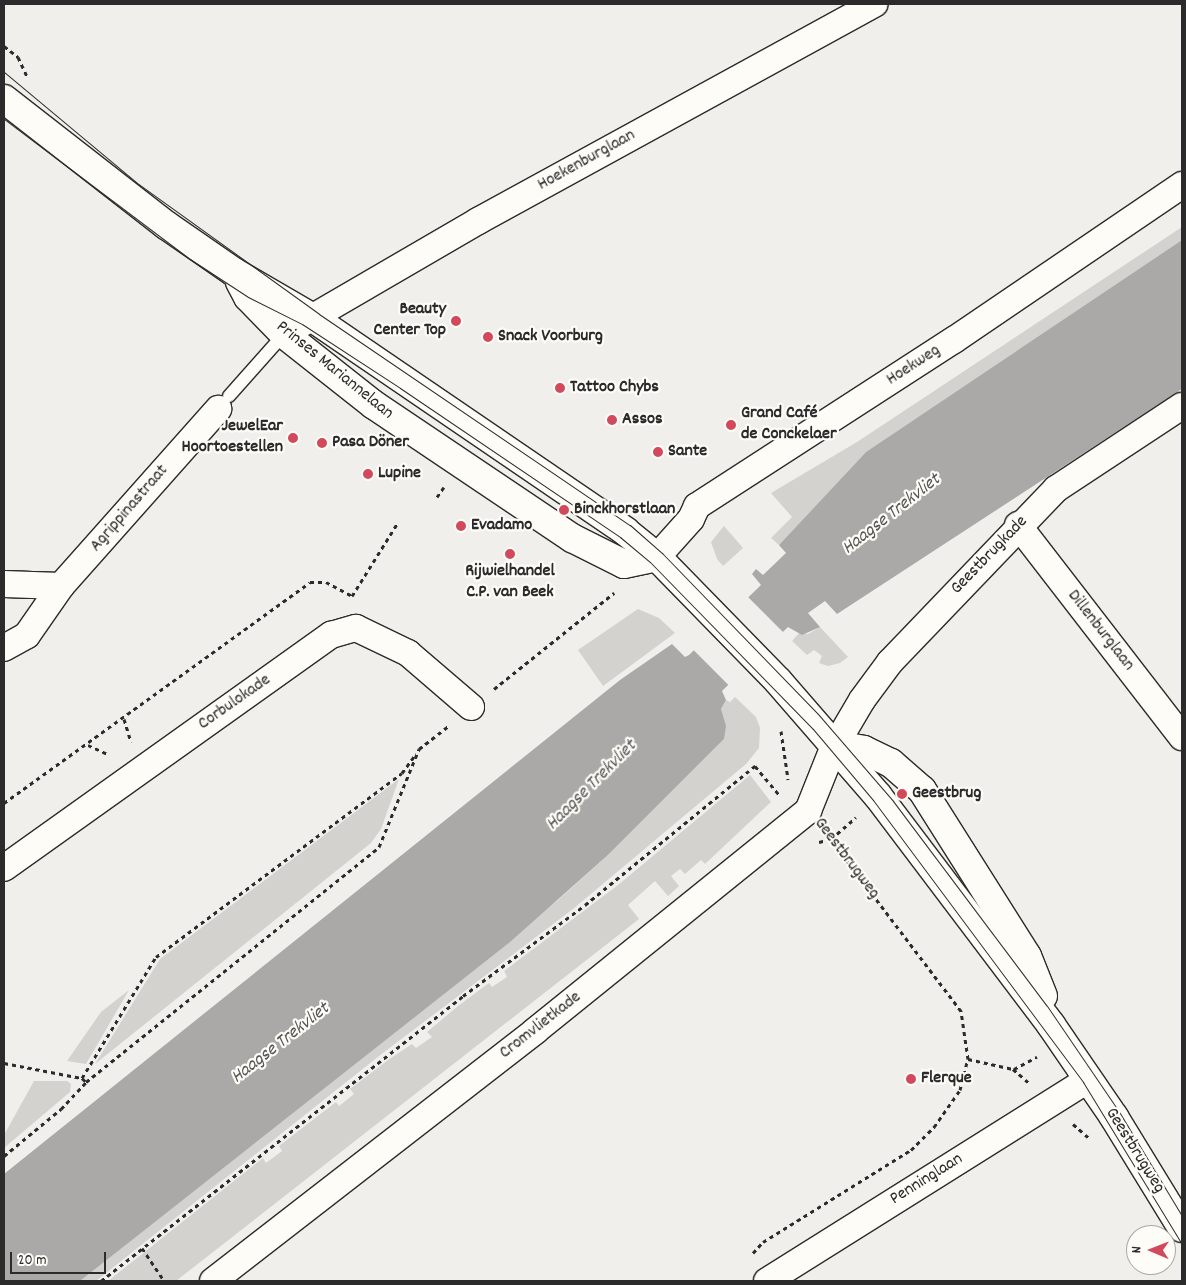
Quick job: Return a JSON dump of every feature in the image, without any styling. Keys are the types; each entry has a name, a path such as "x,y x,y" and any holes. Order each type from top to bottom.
{"street":[{"name":"Hoekenburglaan","path":"300,325 478,221 874,4"},
{"name":"Prinses Mariannelaan","path":"4,99 166,226 234,272 248,297 300,325 625,531 657,557 778,681"},
{"name":"Hoekweg","path":"657,557 691,519 697,506 954,340 1182,185"},
{"name":"Prinses Mariannelaan","path":"300,325 406,428 572,538 624,564 657,557"},
{"name":"Agrippinastraat","path":"4,648 27,635 61,586 224,403"},
{"name":"Geestbrugkade","path":"836,745 862,700 890,662 1018,525 1056,488 1182,406"},
{"name":"Dillenburglaan","path":"1018,525 1182,737"},
{"path":"4,584 61,586"},
{"path":"356,628 408,653 472,707"},
{"name":"Corbulokade","path":"4,868 331,635 356,628"},
{"name":"Geestbrugweg","path":"778,681 836,745 957,897 1051,1025 1114,1117 1182,1228"},
{"path":"808,811 825,765 836,745"},
{"name":"Geestbrugweg","path":"836,745 864,750 891,763 922,790 1027,956 1047,1006 1051,1025"},
{"name":"Cromvlietkade","path":"213,1281 535,1032 808,811"},
{"name":"Penninglaan","path":"767,1281 1088,1080"}],"lane":[{"name":"Agrippinastraat","path":"224,403 300,325"}],"path":[{"path":"356,628 343,611 397,524"},
{"path":"4,803 310,582 326,582 352,596"},
{"path":"82,1078 156,957 402,773 419,749 622,587"},
{"name":"Geestbrugweg","path":"781,727 789,784 961,1011 968,1059"},
{"path":"4,1156 61,1109 86,1082 379,847 419,749"},
{"path":"101,1281 463,996 585,905 755,766"},
{"path":"968,1059 1013,1069"},
{"name":"Penninglaan","path":"752,1260 756,1249 763,1242 911,1150 934,1127 960,1090 968,1059"},
{"path":"4,1063 82,1078 86,1082"},
{"path":"142,1248 164,1281"}],"shaded area":[{"path":"1182,227 1182,240 866,452 779,545 771,538 792,517 771,493 857,442"},
{"path":"724,526 743,548 723,566 717,559 711,542"},
{"path":"638,609 659,618 675,633 603,686 578,650"},
{"path":"820,627 848,657 840,663 828,666 819,663 822,656 814,650 807,655 792,641 799,633 808,634"},
{"path":"735,697 756,717 760,728 759,748 746,764 573,909 379,1056 96,1281 80,1281 558,900 609,854 724,739 721,709 726,700 730,702"},
{"path":"750,775 771,802 705,864 701,860 685,874 680,869 671,876 679,886 668,896 655,881 628,905 639,919 176,1281 108,1281 263,1158 266,1163 282,1151 279,1146 336,1102 339,1106 354,1094 350,1089 388,1060 412,1044 416,1048 432,1037 427,1032 458,1006 489,983 492,987 507,977 504,971 618,885"},
{"path":"399,779 381,829 371,843 95,1064 160,959"},
{"path":"129,990 86,1064 67,1061 101,1012"},
{"path":"34,1081 67,1081 71,1084 70,1092 4,1148 4,1135"}],"water":[{"name":"Haagse Trekvliet","path":"1182,240 1182,389 837,614 825,601 808,613 820,627 802,635 788,627 722,691 726,700 721,709 726,726 724,739 609,854 510,942 80,1281 4,1281 4,1174 620,680 672,644 685,657 689,655 761,585 752,574 756,569 763,575 786,553 779,545 866,452"}],"pier":[{"path":"747,596 785,634 731,688 693,650"}],"tram line":[{"path":"4,72 137,183 319,314 630,525 662,553 818,714 893,801 1047,1006 1118,1110 1182,1216"},
{"path":"4,119 190,259 248,297 302,324 400,388 620,537 651,563 813,729 873,800 1083,1082 1182,1244"}],"place":[{"name":"Beauty Center Top","path":"456,321"},
{"name":"Snack Voorburg","path":"488,337"},
{"name":"Tattoo Chybs","path":"560,388"},
{"name":"Assos","path":"612,420"},
{"name":"Grand Café de Conckelaer","path":"731,425"},
{"name":"JewelEar Hoortoestellen","path":"293,438"},
{"name":"Pasa Döner","path":"322,443"},
{"name":"Sante","path":"658,452"},
{"name":"Lupine","path":"368,474"},
{"name":"Binckhorstlaan","path":"564,510"},
{"name":"Evadamo","path":"461,526"},
{"name":"Rijwielhandel C.P. van Beek","path":"510,554"},
{"name":"Geestbrug","path":"902,794"},
{"name":"Flerque","path":"911,1079"}]}
